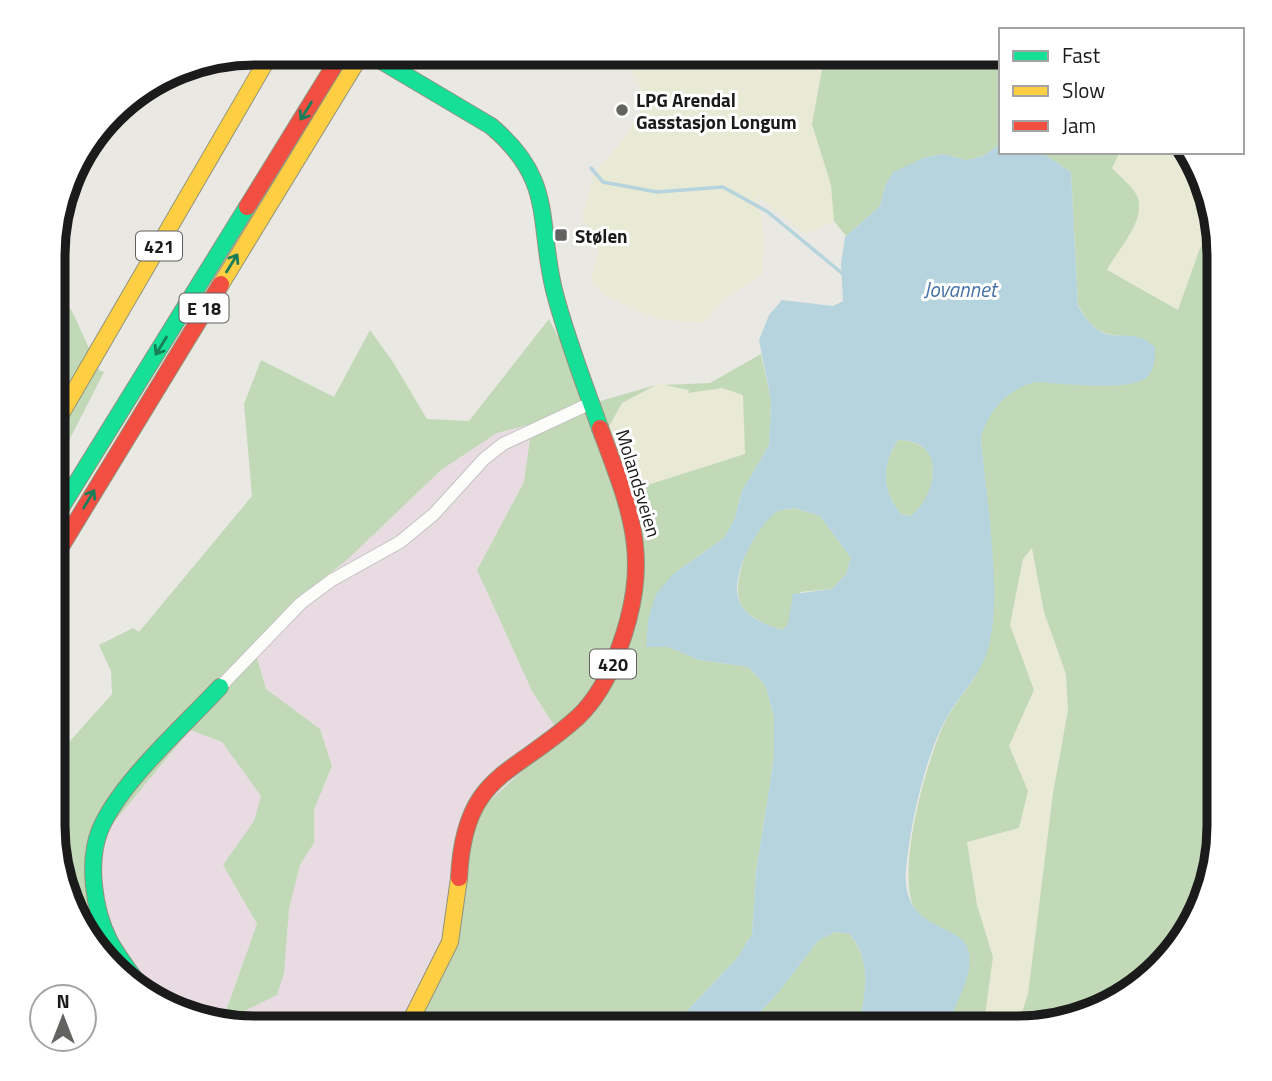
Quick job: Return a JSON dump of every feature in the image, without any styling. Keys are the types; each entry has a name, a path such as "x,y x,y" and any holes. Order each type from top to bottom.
{"main road":[{"name":"421","path":"65,393 253,65"},
{"name":"421","path":"65,407 263,65"},
{"name":"E 18","path":"65,501 334,65"},
{"name":"E 18","path":"65,540 356,65"},
{"name":"Molandsveien","path":"380,65 496,129 527,163 542,198 554,286 591,403 625,496 637,540 637,577 622,638 604,685 586,712 494,781 473,807 463,836 457,908 450,943 413,1016"},
{"path":"126,966 108,940 97,906 94,873 99,832 118,797 220,687"}],"street":[{"path":"220,687 301,603 332,580 400,542 434,514 467,475 494,452 591,403"}],"shaded area":[{"path":"532,424 524,482 477,570 532,691 557,730 532,762 483,807 455,928 411,1016 231,1015 284,973 289,909 300,865 314,843 314,810 332,766 320,729 266,689 257,658 293,601 347,560 441,470 497,433"},
{"path":"190,730 222,742 261,795 255,821 223,865 257,924 225,1014 182,1002 160,991 120,961 106,944 92,888 106,832"}],"green space":[{"path":"630,65 823,65 812,124 831,185 834,221 806,234 757,196 764,235 762,275 725,298 703,323 657,319 603,295 591,279 599,251 582,217 594,173 623,140 646,101"},
{"path":"823,65 999,65 999,145 981,157 966,160 944,154 926,157 885,186 880,206 846,236 834,221 831,185 812,124"},
{"path":"1044,154 1119,154 1112,168 1138,198 1138,217 1107,270 1178,310 1206,236 1207,838 1204,863 1193,899 1182,921 1152,961 1101,997 1066,1010 1021,1016 1028,994 1053,793 1068,710 1066,674 1044,612 1032,548 1023,559 1010,625 1034,690 1009,746 1028,791 1019,828 967,842 977,905 993,957 985,1016 951,1016 969,967 959,937 931,924 917,913 910,897 908,874 916,816 931,759 947,718 974,679 982,662 990,627 993,600 992,545 981,436 987,417 1003,399 1023,385 1131,336 1099,331 1078,305 1071,172"},
{"path":"1119,154 1178,154 1193,182 1204,218 1206,236 1178,310 1107,270 1134,226 1139,200 1134,190 1112,168"},
{"path":"65,302 72,311 99,370 104,372 65,448"},
{"path":"549,319 593,403 656,385 622,403 607,430 638,488 745,454 743,395 722,388 688,393 689,390 664,385 710,383 761,354 771,401 769,445 742,491 734,520 724,538 673,574 647,647 668,647 699,660 748,667 765,685 774,716 774,757 756,872 752,934 737,958 682,1016 412,1016 434,979 463,864 483,807 532,762 557,730 532,691 477,570 524,482 532,424 497,433 441,470 347,560 293,601 257,658 266,689 320,729 332,766 314,810 314,843 300,865 289,909 284,973 277,995 236,1015 225,1014 257,924 223,865 254,821 261,796 222,742 190,730 106,832 92,888 106,944 79,899 68,863 65,838 65,747 112,694 111,671 99,645 133,628 139,632 252,496 244,404 261,360 334,397 370,330 393,362 427,419 469,421"},
{"path":"659,383 690,390 722,388 744,395 746,454 637,488 607,431 622,403"},
{"path":"898,440 913,442 924,448 931,458 932,481 928,494 912,516 901,514 887,487 886,469"},
{"path":"795,508 820,516 851,558 846,574 832,589 800,592 788,625 782,630 761,622 743,608 738,585 745,555 760,527 778,511"},
{"path":"1032,548 1044,612 1066,674 1068,710 1053,793 1028,994 1021,1016 985,1016 993,957 977,905 967,842 1019,828 1028,791 1009,746 1034,690 1010,626 1023,559"},
{"path":"835,932 850,934 857,946 865,969 861,1016 756,1016 778,993 818,941"}],"water":[{"name":"Jovannet","path":"999,145 999,154 1044,154 1071,172 1078,306 1098,330 1116,336 1135,336 1155,347 1155,351 1151,372 1137,382 1109,386 1035,382 1016,390 995,409 981,436 994,580 991,636 981,666 947,717 932,751 915,812 906,870 907,891 913,905 922,916 964,942 970,961 966,981 951,1016 861,1016 865,990 862,957 850,934 835,932 818,941 778,993 756,1016 682,1016 737,958 752,934 756,872 774,757 774,716 765,685 748,667 699,660 668,647 646,647 648,620 656,594 673,574 724,538 734,520 742,491 769,445 771,401 759,340 769,315 782,300 833,306 843,301 841,264 845,237 880,206 885,186 893,172 926,157 944,154 966,160 981,157","holes":["898,440 913,442 924,448 931,458 933,469 928,494 911,516 901,514 890,496 886,469","795,508 820,516 851,558 846,574 832,589 793,594 788,624 782,630 751,616 738,598 737,585 744,558 758,532 776,512 784,509"]}],"waterway":[{"path":"591,168 603,182 657,192 723,187 768,212 843,274"}],"traffic: fast":[{"path":"388,65 491,126 525,164 535,183 540,202 549,265 559,308 600,428"},
{"path":"65,501 247,207"},
{"path":"127,966 104,928 96,900 93,871 100,830 109,812 137,774 220,687"}],"traffic: slow":[{"path":"65,407 264,65"},
{"path":"221,284 355,65"},
{"path":"413,1016 450,942 459,878"}],"traffic: jam":[{"path":"247,207 335,65"},
{"path":"65,540 221,284"},
{"path":"459,878 463,843 470,817 481,797 496,781 585,710 603,685 619,649 634,588 634,537 621,486 600,428"}],"place":[{"name":"LPG Arendal Gasstasjon Longum","path":"622,110"},
{"name":"Stølen","path":"561,235"}]}
